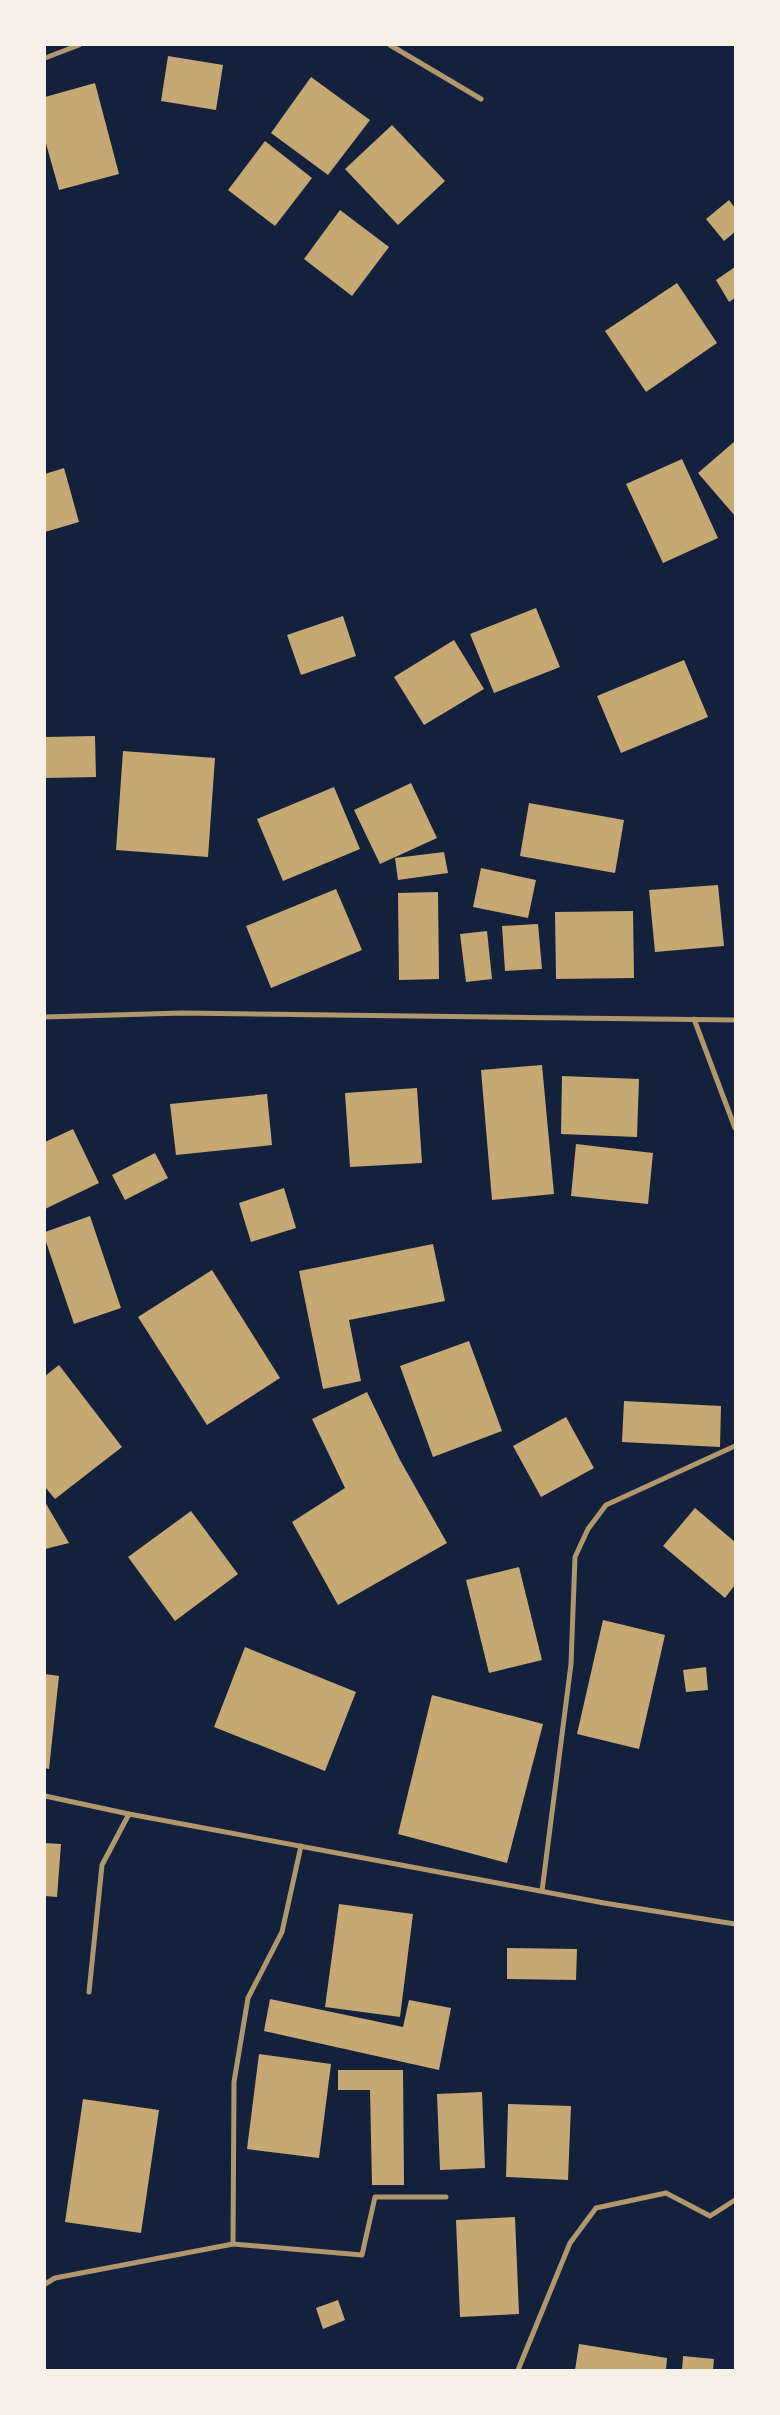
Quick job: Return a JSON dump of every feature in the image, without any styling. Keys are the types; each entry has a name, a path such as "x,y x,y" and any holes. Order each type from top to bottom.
{"street":[{"path":"45,58 79,45"},
{"path":"390,45 481,98"},
{"path":"45,1017 182,1013 735,1020"},
{"path":"694,1019 735,1128"},
{"path":"542,1891 571,1664 575,1557 581,1543 588,1529 606,1505 735,1446"},
{"path":"45,1796 129,1814 542,1891 735,1924"},
{"path":"89,1992 102,1865 129,1814"},
{"path":"233,2244 234,2082 246,2007 248,1998 282,1932 301,1846"},
{"path":"518,2370 570,2243 596,2208 666,2193 710,2216 735,2200"},
{"path":"45,2284 55,2278 233,2244 362,2254 375,2197 446,2196"}],"building":[{"path":"168,56 223,65 216,110 161,101"},
{"path":"311,77 370,120 328,175 271,133"},
{"path":"95,83 119,174 59,190 45,140 45,97"},
{"path":"392,125 445,181 398,225 345,169"},
{"path":"265,141 312,178 275,226 228,190"},
{"path":"729,200 735,208 735,232 724,241 706,219"},
{"path":"340,210 389,247 352,296 304,259"},
{"path":"735,267 735,298 729,302 716,280"},
{"path":"677,283 717,343 646,392 605,331"},
{"path":"735,441 735,516 698,473"},
{"path":"682,459 718,538 663,563 626,484"},
{"path":"64,468 79,522 45,532 45,474"},
{"path":"536,608 560,667 494,693 470,634"},
{"path":"343,616 356,656 301,675 287,635"},
{"path":"454,640 484,689 424,725 394,677"},
{"path":"684,660 708,717 621,753 597,696"},
{"path":"95,736 96,777 45,778 45,737"},
{"path":"123,751 215,758 208,857 116,850"},
{"path":"411,783 437,838 380,864 354,810"},
{"path":"334,787 360,849 283,881 257,819"},
{"path":"529,803 624,820 615,873 520,856"},
{"path":"444,852 448,873 398,880 395,858"},
{"path":"481,868 536,880 528,918 473,907"},
{"path":"718,885 724,946 655,952 649,890"},
{"path":"336,889 362,950 271,988 246,926"},
{"path":"438,892 439,979 399,980 398,893"},
{"path":"633,911 634,978 556,979 555,912"},
{"path":"538,924 542,969 505,971 502,926"},
{"path":"487,931 492,979 466,982 460,934"},
{"path":"542,1065 554,1194 492,1200 481,1070"},
{"path":"562,1076 639,1079 637,1137 561,1134"},
{"path":"417,1088 422,1163 350,1167 345,1093"},
{"path":"267,1094 272,1145 176,1155 170,1104"},
{"path":"73,1129 99,1183 45,1209 45,1142"},
{"path":"576,1144 653,1153 648,1204 571,1196"},
{"path":"155,1153 168,1178 125,1200 112,1175"},
{"path":"284,1188 296,1228 251,1242 239,1203"},
{"path":"90,1216 121,1308 74,1324 45,1239 45,1232"},
{"path":"433,1244 445,1301 349,1320 361,1381 323,1389 299,1271"},
{"path":"212,1270 280,1378 207,1425 138,1317"},
{"path":"469,1341 502,1431 433,1457 400,1366"},
{"path":"59,1365 122,1447 55,1499 45,1487 45,1376"},
{"path":"367,1392 400,1460 447,1543 338,1605 292,1522 345,1488 312,1419"},
{"path":"624,1401 721,1406 720,1447 622,1442"},
{"path":"566,1417 594,1468 541,1497 513,1446"},
{"path":"45,1502 69,1543 45,1549"},
{"path":"695,1508 735,1542 735,1585 725,1598 663,1546"},
{"path":"191,1511 238,1574 175,1621 128,1557"},
{"path":"519,1567 542,1660 489,1673 466,1580"},
{"path":"603,1620 665,1635 639,1749 577,1734"},
{"path":"245,1647 356,1692 325,1771 214,1727"},
{"path":"706,1667 708,1690 686,1692 683,1670"},
{"path":"45,1674 59,1676 49,1769 45,1768"},
{"path":"432,1695 543,1724 507,1863 398,1834"},
{"path":"45,1843 61,1844 57,1897 45,1896"},
{"path":"339,1904 413,1914 400,2017 325,2007"},
{"path":"507,1948 577,1949 576,1980 507,1979"},
{"path":"270,1999 403,2027 409,2000 451,2008 439,2070 264,2031"},
{"path":"259,2054 331,2064 319,2158 247,2149"},
{"path":"338,2070 403,2070 404,2185 372,2185 370,2090 338,2090"},
{"path":"482,2092 485,2168 440,2170 437,2094"},
{"path":"83,2099 159,2110 141,2233 65,2222"},
{"path":"508,2104 571,2106 568,2180 506,2177"},
{"path":"515,2217 519,2314 460,2317 456,2220"},
{"path":"338,2300 345,2320 323,2329 316,2308"},
{"path":"579,2344 667,2358 666,2370 575,2370"},
{"path":"683,2356 714,2359 713,2370 682,2370"}]}
